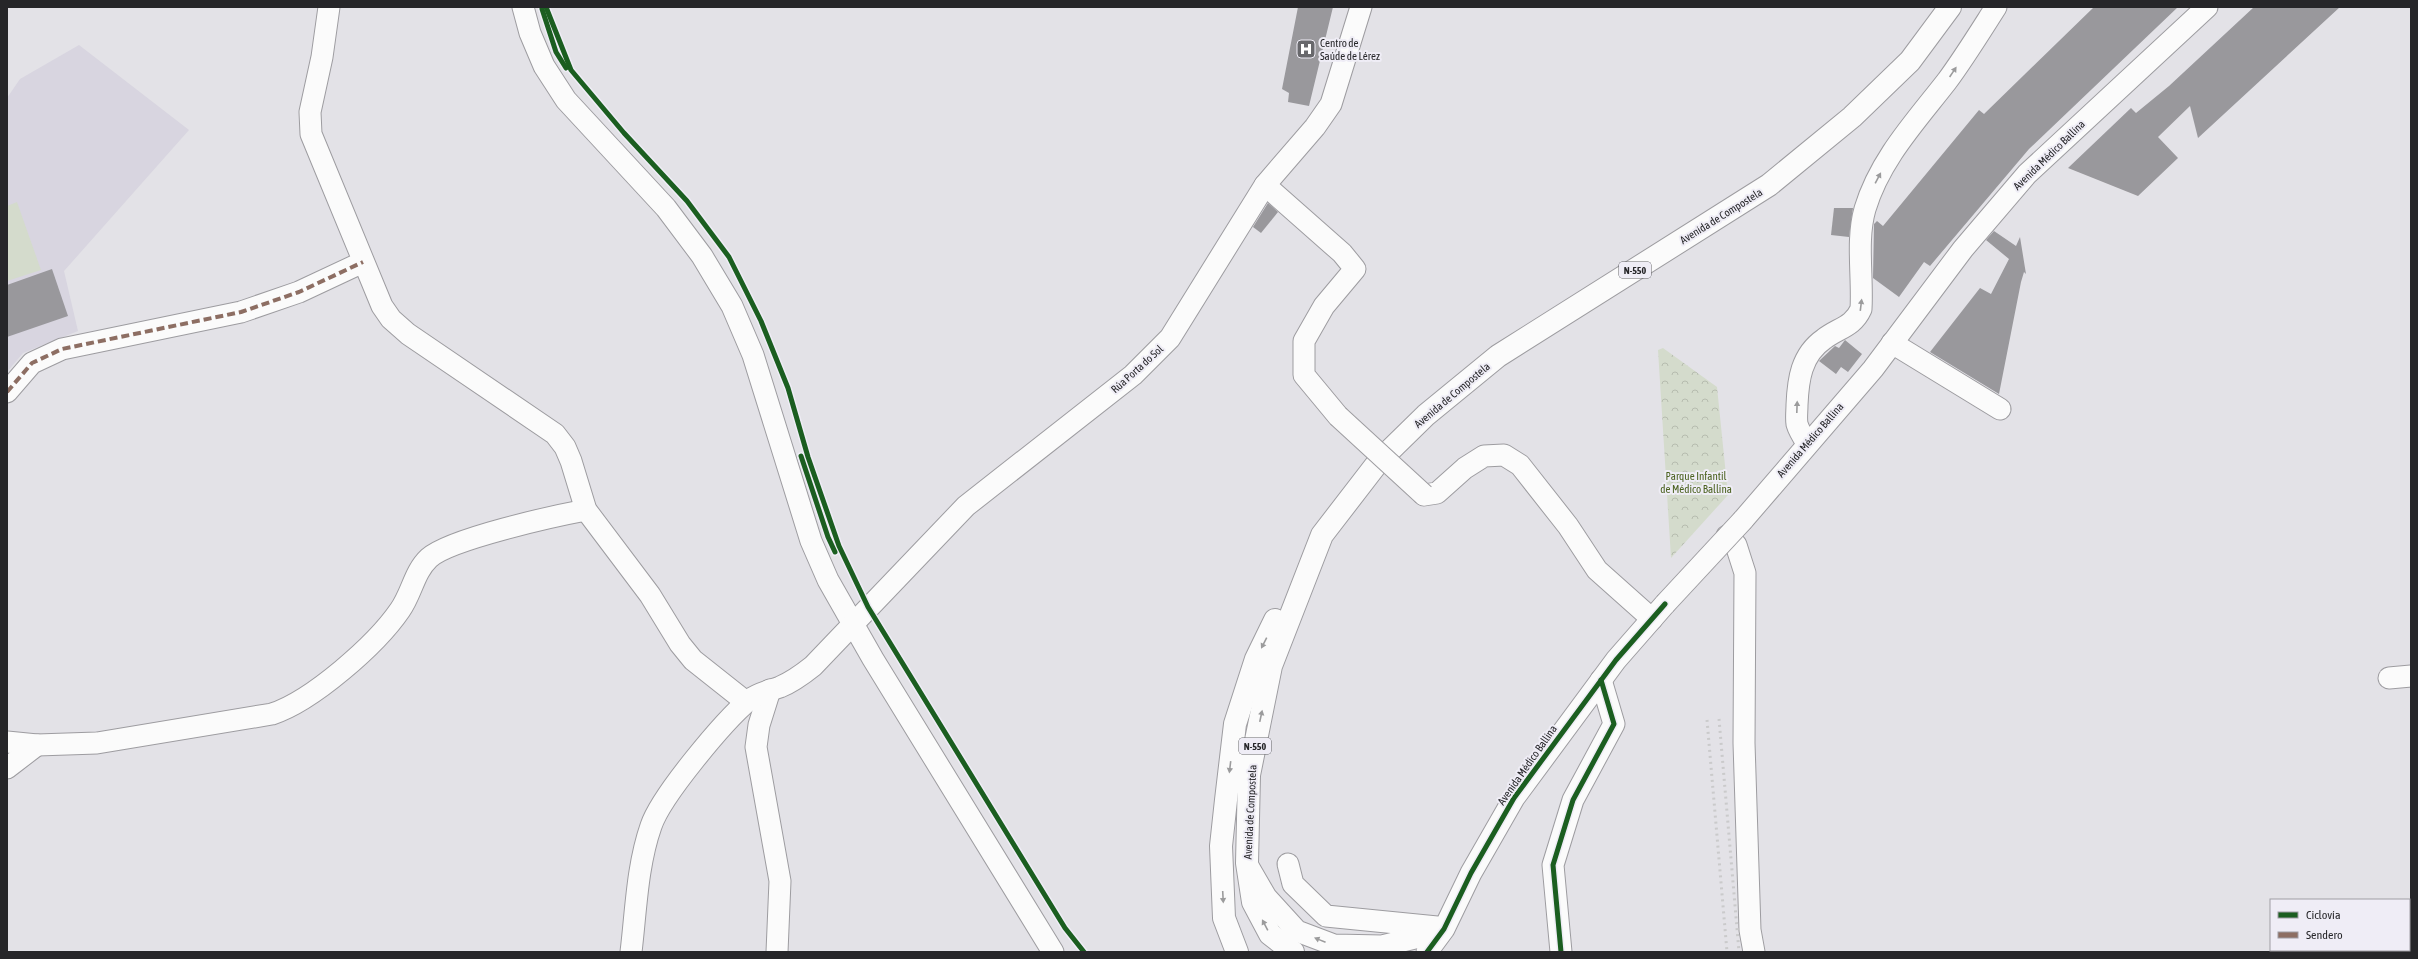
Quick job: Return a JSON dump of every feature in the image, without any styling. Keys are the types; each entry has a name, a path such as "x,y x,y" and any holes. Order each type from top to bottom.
{"highway":[{"name":"Avenida de Compostela","path":"1293,952 1270,934 1253,902 1247,863 1249,775 1271,666 1322,535 1380,461 1426,415 1498,356 1769,185 1852,117 1910,61 1950,7"},
{"name":"N-550","path":"1237,952 1224,918 1221,846 1235,724 1256,659 1297,577 1322,535"}],"street":[{"path":"329,7 323,50 309,122 311,134 382,306 391,319 408,334 555,434 565,447 571,461 586,510 650,595 693,660 746,702 721,729 656,812 645,846 631,952"},
{"path":"523,7 530,33 544,66 566,100 666,208 702,256 732,306 753,355 811,541 828,580 852,624 1053,952"},
{"name":"Rúa Porta do Sol","path":"746,702 786,684 804,673 825,654 966,506 1152,359 1186,316 1239,224 1265,186 1315,127 1331,104 1361,7"},
{"path":"1807,443 1797,422 1798,383 1803,365 1810,352 1824,339 1846,328 1857,319 1861,309 1862,231 1865,210 1873,187 1891,153 1948,79 1996,7"},
{"name":"Avenida Médico Ballina","path":"1405,952 1431,942 1444,929 1454,906 1514,798 1601,680 1658,612 1743,520 1807,443 1873,369 1964,249 2026,174 2189,15 2207,7"},
{"path":"1265,186 1342,253 1355,269 1324,306 1304,341 1304,375 1338,416 1424,495 1438,493 1465,468 1484,456 1504,455 1520,465 1568,526 1597,570 1658,612"},
{"path":"7,392 32,363 62,349 241,312 299,292 363,262"},
{"path":"1892,343 2000,409"},
{"path":"7,742 37,745 96,743 272,714 289,708 334,676 385,630 411,592 419,569 430,557 444,549 483,536 586,510"},
{"path":"1727,536 1736,545 1745,574 1744,743 1750,930 1754,952"},
{"path":"2389,678 2411,676"},
{"path":"1561,952 1553,865 1572,800 1614,724 1601,680"},
{"path":"770,690 759,725 756,747 780,881 777,952"},
{"path":"7,768 37,745"},
{"path":"1247,863 1266,897 1297,931 1334,946 1382,946 1431,942"},
{"path":"1288,864 1293,884 1326,916 1431,942"}],"shaded area":[{"path":"79,45 189,130 64,271 78,331 23,353 7,372 7,98 20,79"}],"green space":[{"path":"17,202 41,270 7,281 7,206"},
{"name":"Parque Infantil de Médico Ballina","path":"1663,348 1717,387 1728,495 1671,558 1658,350"}],"building":[{"name":"Centro de Saúde de Lérez","path":"1298,7 1333,7 1309,106 1288,102 1289,93 1282,89"},
{"path":"2094,7 2178,7 2029,149 1930,266 1924,262 1899,297 1873,278 1874,224 1877,221 1883,226 1979,110 1984,114"},
{"path":"2254,7 2340,7 2198,138 2190,106 2158,137 2178,158 2138,196 2068,168 2131,108 2136,113 2169,86"},
{"path":"1268,203 1278,212 1261,233 1253,227"},
{"path":"1834,208 1853,208 1849,237 1831,235"},
{"path":"1994,231 2016,246 2020,237 2026,274 2024,272 2021,282 1999,394 1930,352 1980,288 1991,294 2009,259 1986,240"},
{"path":"52,269 68,316 7,337 7,285"},
{"path":"1845,340 1862,354 1848,372 1841,367 1836,374 1819,361 1835,346 1839,348"}],"railway":[{"path":"1719,719 1739,952"},
{"path":"1707,720 1727,952"}],"marked path":[{"path":"7,392 32,363 62,349 241,312 299,292 363,262"}],"cycle path":[{"path":"546,7 571,70 624,133 687,201 729,257 761,321 788,388 808,457 839,546 868,607 1065,928 1084,952"},
{"path":"542,9 556,52 566,68"},
{"path":"801,456 828,537 835,552"},
{"path":"1427,952 1444,929 1471,873 1514,798 1616,660 1665,604"},
{"path":"1561,952 1553,865 1573,800 1614,724 1601,680"}],"place":[{"name":"Centro de Saúde de Lérez","path":"1306,49"}]}
